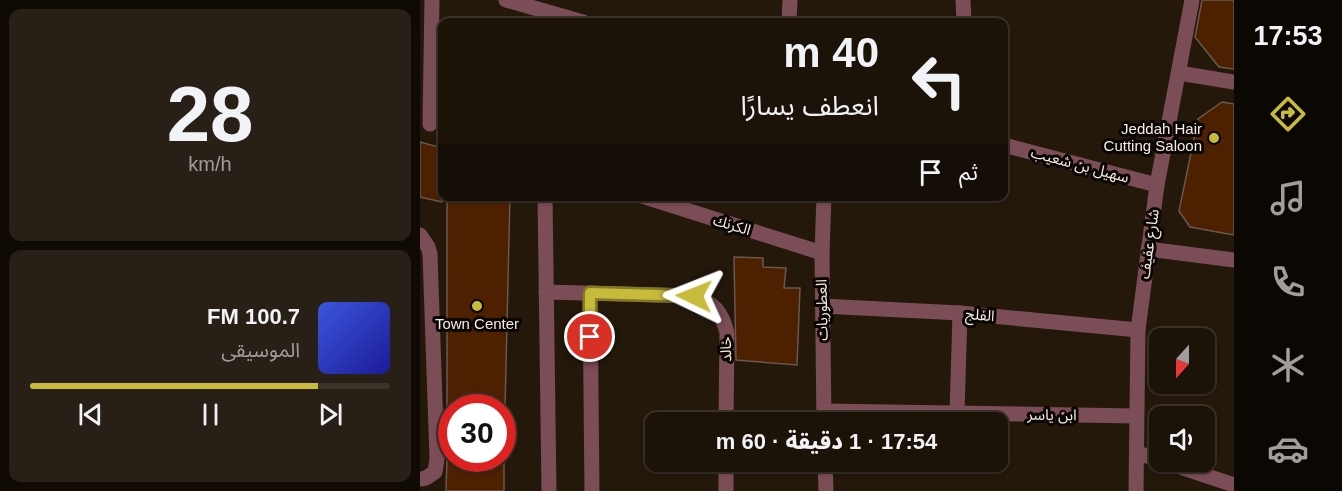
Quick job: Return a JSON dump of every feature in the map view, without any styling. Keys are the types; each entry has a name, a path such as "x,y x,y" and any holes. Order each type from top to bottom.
{"street":[{"path":"431,125 426,24 432,0"},
{"path":"506,0 569,18"},
{"path":"789,0 789,18"},
{"path":"963,0 964,18"},
{"name":"شارع عفيف","path":"1136,491 1138,330 1157,185 1192,0"},
{"path":"1179,73 1234,82"},
{"name":"سهيل بن شعيب","path":"1008,146 1157,185"},
{"path":"545,201 549,491"},
{"name":"الكرنك","path":"658,201 822,253"},
{"name":"العطوريات","path":"824,201 822,306 824,412"},
{"path":"420,236 430,254 437,466 431,476 420,479"},
{"path":"1148,249 1234,260"},
{"name":"خالد","path":"546,292 694,296 711,302 724,320 727,333 726,412"},
{"path":"590,293 591,491"},
{"name":"الفلج","path":"822,306 960,313 1138,330"},
{"path":"957,412 960,313"},
{"name":"ابن ياسر","path":"1008,414 1136,416"},
{"path":"1137,453 1149,457"},
{"path":"726,472 726,491"},
{"path":"825,472 825,491"},
{"path":"1196,472 1234,485"}],"building":[{"path":"1202,0 1234,0 1234,69 1219,67 1195,37"},
{"path":"1222,102 1234,104 1234,235 1190,227 1179,211 1198,119"},
{"path":"420,142 438,147 438,201 442,202 420,197"},
{"name":"Town Center","path":"447,201 510,201 505,394 447,394"},
{"path":"734,257 763,258 763,267 786,268 784,288 800,288 797,365 736,360"},
{"path":"447,472 504,472 504,491 446,491"}],"place":[{"name":"Jeddah Hair Cutting Saloon","path":"1214,138"},
{"name":"Town Center","path":"477,306"}],"route":[{"path":"590,337 590,293 694,296"}]}
